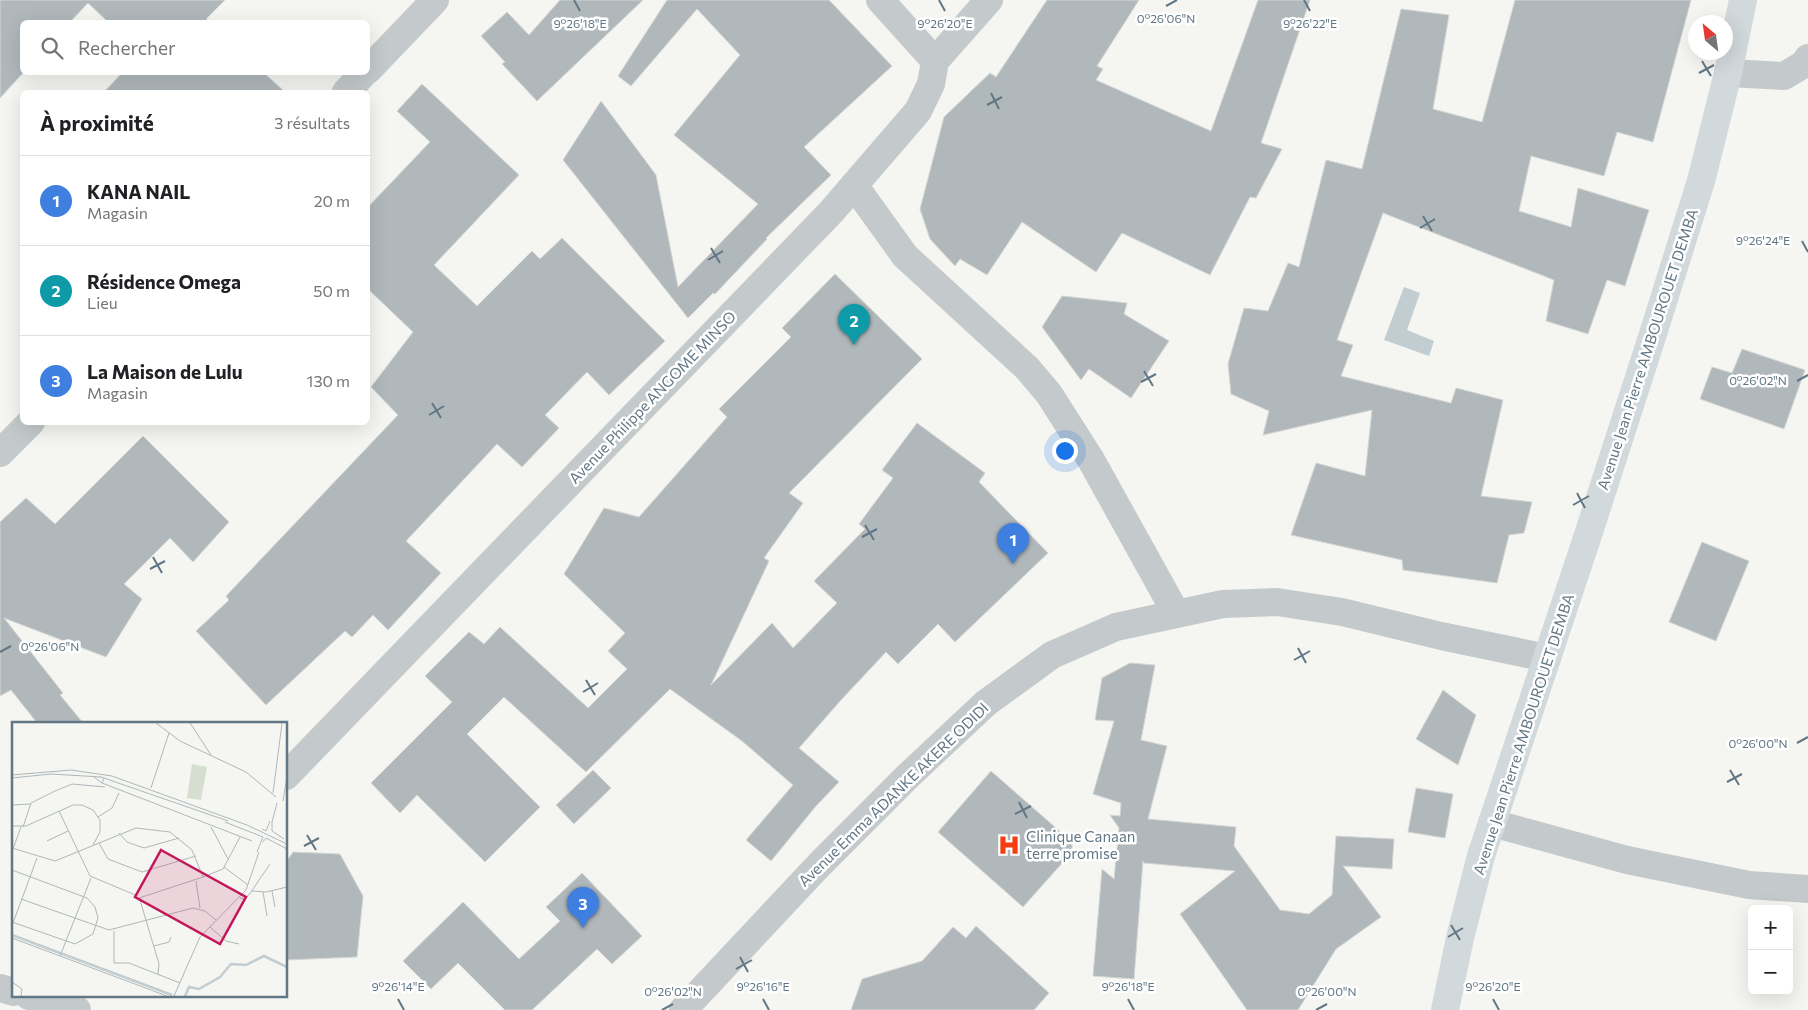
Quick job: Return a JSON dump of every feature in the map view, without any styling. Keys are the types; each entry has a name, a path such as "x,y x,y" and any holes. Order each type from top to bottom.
{"main road":[{"name":"Avenue Jean Pierre AMBOUROUET DEMBA","path":"1445,1010 1460,938 1481,856 1652,337 1701,180 1728,73 1743,0"}],"street":[{"path":"370,67 435,0"},
{"path":"880,0 935,61 989,0"},
{"path":"1728,73 1784,76 1804,64 1808,58"},
{"name":"Avenue Philippe ANGOME MINSO","path":"288,774 831,212 881,157 918,111 932,84 935,61"},
{"path":"348,90 362,75"},
{"path":"854,185 905,256 1027,368 1049,394 1091,460 1176,613"},
{"path":"0,453 28,425"},
{"name":"Avenue Emma ADANKE AKERE ODIDI","path":"683,1010 820,864 908,776 986,702 1052,655 1116,627 1224,604 1277,602 1342,612 1441,636 1547,658"},
{"path":"1492,823 1627,860 1749,885 1808,889"},
{"path":"40,998 75,1004"}],"shaded area":[{"path":"1404,287 1420,293 1407,330 1434,341 1429,356 1384,340"}],"building":[{"path":"0,0 225,0 206,19 207,20 106,20 88,3 72,20 20,20 21,75 0,98"},
{"path":"560,0 643,0 537,101 502,64 505,62 481,36 507,12 529,35"},
{"path":"667,0 829,0 892,66 804,147 831,175 766,238 715,294 713,293 688,318 563,160 601,101 656,175 678,287 758,204 674,135 740,55 697,9 631,86 618,76"},
{"path":"1047,0 1139,0 1097,66 1103,69 1096,80 1211,131 1258,0 1310,0 1261,143 1282,149 1256,198 1250,197 1210,275 1122,233 1096,272 1022,222 987,275 960,259 955,266 930,239 920,209 944,117 990,73 996,77"},
{"path":"1515,0 1691,0 1653,142 1617,132 1604,176 1531,156 1519,211 1571,227 1578,188 1649,210 1625,286 1607,280 1588,334 1546,321 1554,280 1383,213 1337,340 1353,345 1341,376 1451,403 1456,388 1503,400 1481,496 1532,502 1524,533 1509,535 1497,583 1403,570 1402,560 1291,535 1316,463 1365,476 1372,410 1263,435 1269,411 1231,394 1228,364 1244,308 1268,311 1288,263 1299,267 1326,160 1362,169 1401,9 1449,15 1433,109 1482,122"},
{"path":"120,75 266,75 283,90 106,90"},
{"path":"422,84 519,175 434,265 477,306 532,251 540,259 562,238 665,341 609,395 587,372 545,415 559,428 522,467 497,444 406,541 441,573 388,630 373,615 352,637 345,631 266,705 196,631 229,600 226,596 398,415 371,387 413,332 370,291 370,205 430,142 397,111"},
{"path":"835,274 922,359 789,493 803,503 764,558 769,561 711,685 772,623 793,648 837,603 814,581 865,529 859,524 893,478 882,470 917,423 985,473 979,482 1048,553 955,642 938,624 898,664 886,652 841,700 799,748 839,782 816,806 771,861 746,840 793,785 742,741 670,689 586,772 504,697 467,734 540,807 485,862 417,795 400,813 371,783 452,702 425,676 469,632 484,644 500,627 588,708 627,669 608,651 625,633 564,574 604,508 639,517 727,417 719,409 791,337 782,328"},
{"path":"1062,296 1127,303 1124,314 1169,341 1131,398 1089,369 1081,380 1042,327"},
{"path":"1742,349 1805,370 1784,429 1700,399 1712,367 1732,373"},
{"path":"143,436 229,522 193,562 170,538 124,584 142,599 106,657 4,618 63,693 60,695 82,722 36,722 11,690 0,696 0,522 26,498 55,524"},
{"path":"1702,542 1749,561 1716,641 1669,622"},
{"path":"1130,663 1155,665 1141,740 1167,746 1148,819 1236,827 1234,846 1280,910 1309,914 1332,895 1336,836 1394,839 1392,869 1343,866 1381,917 1336,949 1298,1010 1247,1010 1180,914 1235,871 1144,863 1143,861 1134,979 1093,976 1102,869 1114,879 1119,828 1110,815 1120,816 1121,803 1093,794 1114,721 1095,720 1102,678"},
{"path":"1443,690 1476,715 1458,765 1416,739"},
{"path":"593,770 611,788 574,824 556,805"},
{"path":"991,771 1072,842 1072,852 1023,907 938,832"},
{"path":"1416,788 1453,794 1445,838 1408,832"},
{"path":"293,852 340,854 363,896 357,957 288,960 288,859"},
{"path":"582,873 642,936 612,964 597,949 532,1010 505,1010 458,963 431,989 403,961 463,902 519,959 560,921 546,907"},
{"path":"976,926 1049,993 1034,1010 851,1010 862,979 922,961 953,927 966,938"}],"place":[{"name":"Résidence Omega","path":"854,345"},
{"name":"KANA NAIL","path":"1013,564"},
{"name":"Clinique Canaan terre promise","path":"1009,845"},
{"name":"La Maison de Lulu","path":"583,928"}]}
